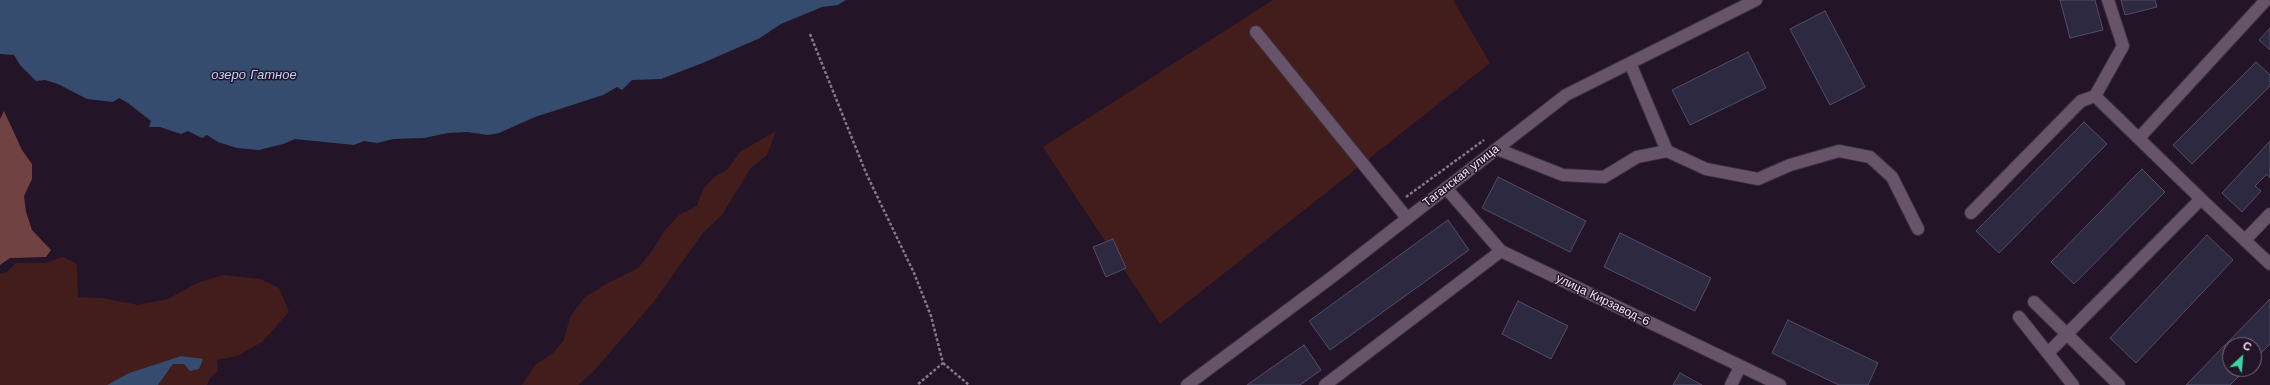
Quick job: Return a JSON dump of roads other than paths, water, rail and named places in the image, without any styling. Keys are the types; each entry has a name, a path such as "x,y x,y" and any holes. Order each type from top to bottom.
{"street":[{"name":"Таганская улица","path":"1186,385 1407,218 1566,95 1756,0"},
{"path":"1971,213 2081,101 2095,96 2123,46 2108,0"},
{"path":"2139,138 2266,0"},
{"path":"1256,32 1407,218"},
{"path":"1630,63 1667,151"},
{"path":"2095,96 2270,264"},
{"path":"1497,148 1563,175 1604,177 1637,157 1667,151 1706,169 1758,179 1790,165 1839,151 1870,157 1892,177 1918,229"},
{"name":"улица Кирзавод-6","path":"1446,188 1501,251 1780,385"},
{"path":"2048,353 2201,199"},
{"path":"2245,240 2270,214"},
{"path":"1325,385 1501,251"},
{"path":"2034,302 2119,385"},
{"path":"2019,317 2073,385"},
{"path":"1731,385 1740,367"}],"water":[{"name":"озеро Гатное","path":"0,0 846,0 838,5 822,7 781,24 760,38 661,79 632,80 622,90 617,87 603,95 535,117 499,133 488,135 467,132 448,133 424,138 393,139 377,143 364,141 354,145 295,139 283,144 259,150 237,148 218,142 207,135 202,138 188,131 181,134 160,127 149,127 151,121 119,98 113,102 87,99 58,84 45,80 36,81 20,65 14,55 0,54"},
{"path":"181,356 203,359 199,369 190,371 184,364 173,364 158,385 107,385 129,373"}]}
